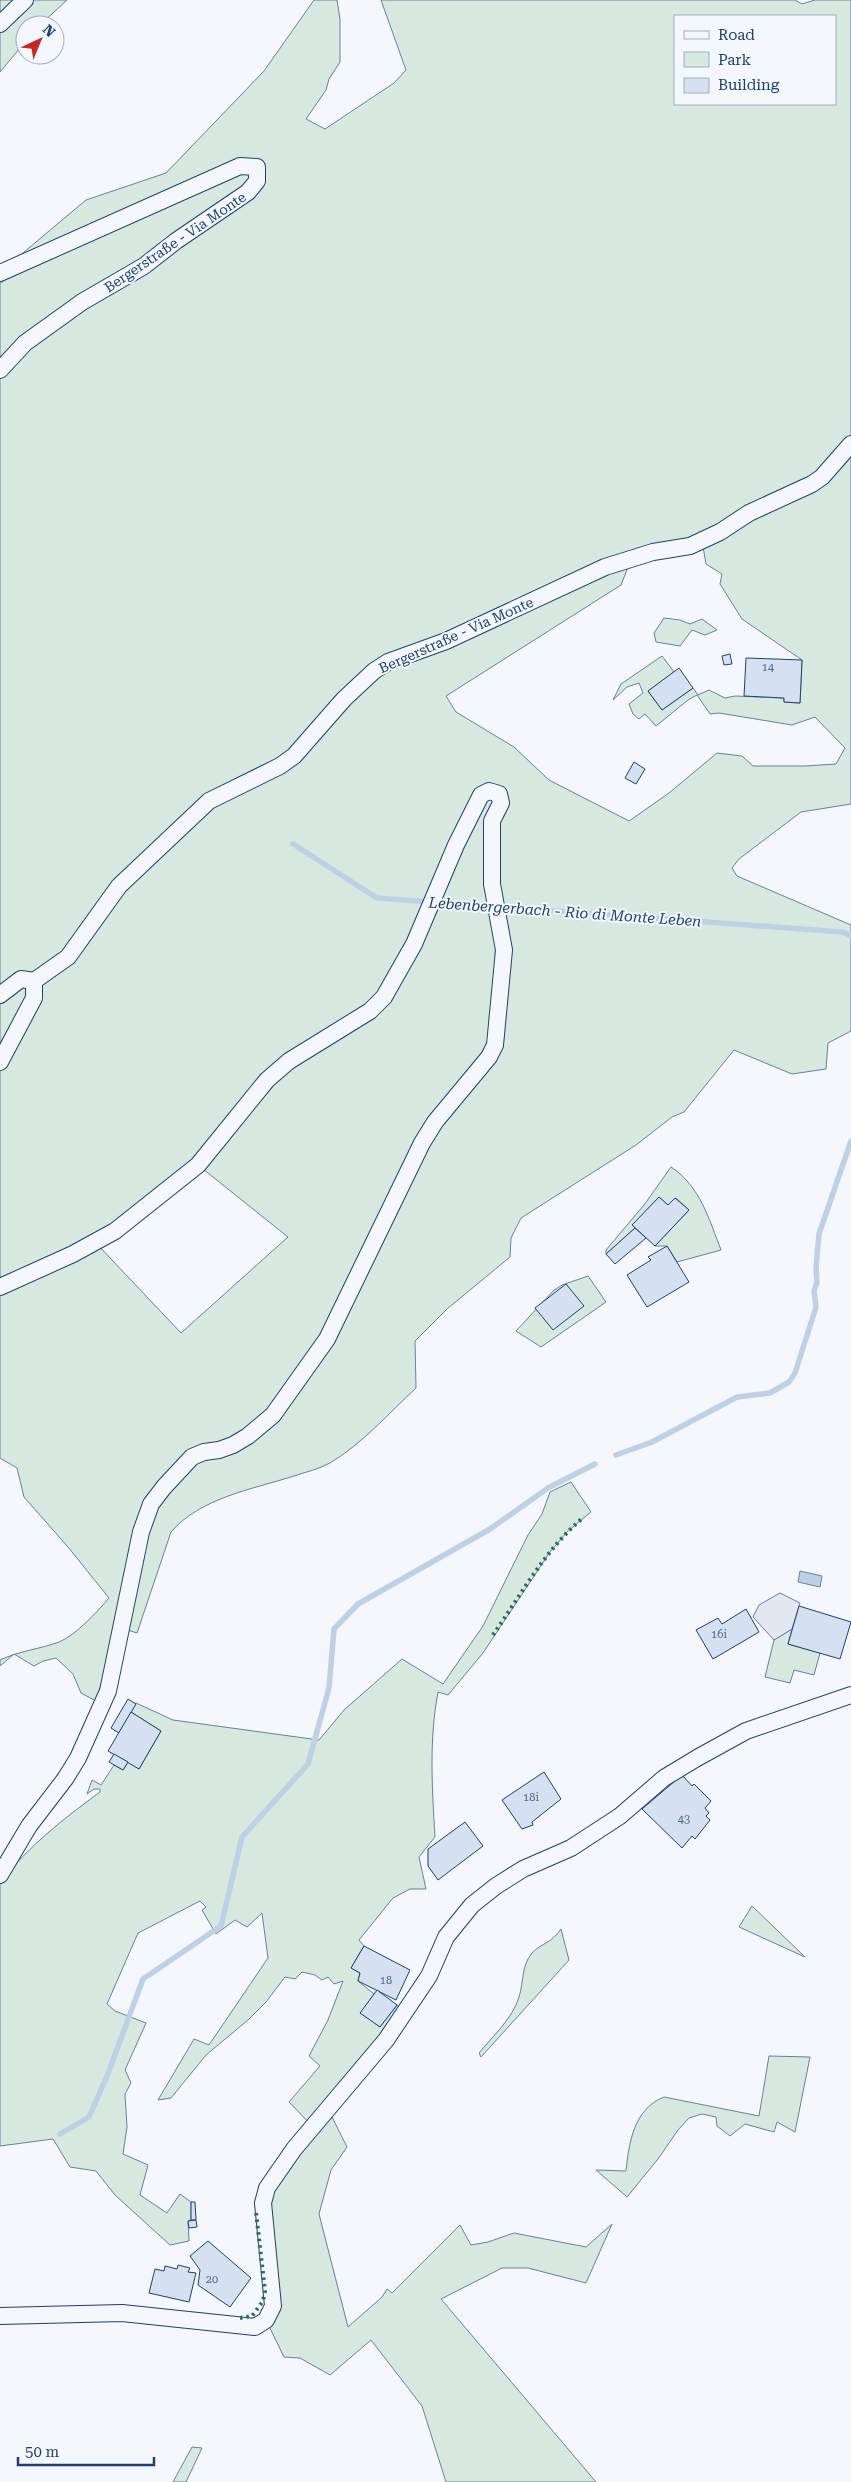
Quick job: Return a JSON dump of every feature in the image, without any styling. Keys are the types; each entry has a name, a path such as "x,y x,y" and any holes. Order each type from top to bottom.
{"street":[{"path":"0,24 25,0"},
{"name":"Bergerstraße - Via Monte","path":"0,273 240,166 257,167 257,181 248,192 176,241 144,266 82,302 25,343 0,370"},
{"name":"Bergerstraße - Via Monte","path":"0,995 21,978 34,981 68,957 119,886 209,801 280,766 294,756 344,699 388,662 446,641 605,567 653,552 690,546 720,532 749,513 812,484 822,477 851,444"},
{"path":"0,1287 73,1254 115,1231 198,1165 268,1080 289,1061 370,1011 384,996 414,944 456,845 481,795 489,791 499,794 501,803 492,821 492,884 504,950 495,1045 489,1057 435,1122 422,1143 327,1339 273,1415 248,1436 233,1445 192,1457 151,1504 141,1532 108,1691 78,1758 65,1779 29,1826 0,1875"},
{"path":"0,1062 34,998 34,981"},
{"path":"0,2316 122,2313 255,2327 266,2320 273,2306 263,2203 267,2188 294,2149 386,2040 429,1976 443,1943 472,1906 496,1886 516,1873 579,1843 620,1816 675,1771 728,1741 746,1731 851,1695"}],"green space":[{"path":"0,0 67,0 51,15 15,15 15,54 0,72"},
{"path":"314,0 337,0 340,19 340,62 329,79 326,90 306,119 325,129 394,83 406,70 381,0 795,0 802,4 815,0 851,0 851,804 801,812 739,859 732,868 737,876 851,925 851,1031 828,1043 826,1069 792,1074 734,1050 684,1112 672,1117 636,1145 521,1218 511,1238 510,1257 447,1309 415,1341 416,1388 364,1438 342,1455 321,1467 245,1490 212,1503 183,1520 171,1532 137,1633 118,1627 96,1701 81,1693 73,1674 56,1658 43,1661 34,1666 15,1654 66,1639 86,1623 109,1598 24,1497 17,1468 0,1458 0,282 3,282 5,268 86,200 166,173 264,71","holes":["702,541 706,564 722,574 720,584 742,619 802,660 800,703 784,702 784,698 735,696 725,698 709,690 698,695 693,688 662,710 648,691 674,672 662,656 621,684 613,700 627,687 639,683 643,693 629,704 633,714 639,719 645,714 656,726 697,695 710,714 719,713 792,725 815,717 845,748 836,764 753,766 742,756 717,753 669,793 629,821 549,780 514,747 456,712 446,696 621,585 632,557","198,1165 288,1237 181,1333 95,1242"]},
{"path":"664,618 680,620 690,624 702,619 717,630 705,635 692,630 680,646 656,642 654,633"},
{"path":"671,1167 681,1175 696,1193 708,1215 721,1250 677,1262 667,1246 655,1246 689,1210 676,1198 668,1205 659,1197 633,1225 635,1228 606,1254 606,1250 644,1205"},
{"path":"588,1276 606,1302 541,1347 516,1331 553,1291 562,1285"},
{"path":"571,1482 591,1512 567,1532 550,1552 483,1653 448,1695 438,1692 432,1746 435,1837 419,1857 426,1889 410,1889 393,1898 359,1940 364,1946 351,1968 360,1973 358,1981 374,1994 361,2013 380,2027 397,2005 405,2012 328,2109 347,2147 331,2170 319,2214 348,2327 382,2297 387,2289 392,2293 460,2225 471,2245 488,2242 514,2233 586,2247 612,2224 586,2283 528,2268 502,2268 441,2299 596,2482 446,2482 422,2406 371,2340 330,2375 300,2358 284,2357 266,2320 263,2203 313,2127 289,2102 320,2066 309,2056 328,2020 343,1981 334,1984 328,1977 322,1980 315,1975 302,1972 295,1979 285,1977 266,2002 248,2020 206,2055 171,2098 158,2100 194,2039 209,2045 268,1958 262,1913 247,1927 235,1920 216,1934 202,1910 206,1907 200,1901 138,1933 107,2004 115,2011 146,2023 125,2070 131,2083 125,2094 127,2127 123,2154 148,2165 140,2195 167,2213 180,2194 191,2202 191,2220 188,2221 189,2241 170,2245 115,2195 96,2171 70,2167 53,2139 0,2146 0,1882 47,1834 100,1792 100,1789 94,1789 87,1794 92,1780 101,1785 114,1765 123,1770 128,1762 139,1769 161,1731 131,1712 136,1703 173,1720 319,1740 344,1710 402,1659 443,1684 483,1626 528,1535 542,1514 550,1492"},
{"path":"792,1629 788,1644 820,1653 814,1675 794,1670 790,1683 765,1677 774,1640"},
{"path":"13,1655 0,1666 0,1660"},
{"path":"752,1906 805,1957 739,1927"},
{"path":"561,1929 569,1960 481,2057 479,2053 507,2020 516,2005 528,1958 535,1950 554,1938"},
{"path":"769,2056 810,2057 795,2132 777,2122 774,2132 745,2124 730,2136 717,2126 716,2117 702,2114 689,2118 678,2130 658,2159 627,2197 596,2170 626,2171 631,2138 640,2118 654,2102 664,2097 759,2116"},
{"path":"192,2447 202,2448 186,2482 173,2482"}],"shaded area":[{"path":"780,1593 800,1603 792,1629 774,1640 753,1617 759,1605"}],"water":[{"path":"800,1571 822,1576 820,1587 798,1582"}],"building":[{"path":"730,654 732,664 724,665 722,656"},
{"path":"746,658 802,660 800,703 784,702 784,698 744,696"},
{"path":"679,668 693,688 662,710 648,691"},
{"path":"634,762 645,769 636,784 625,778"},
{"path":"659,1197 668,1205 675,1198 689,1210 655,1246 632,1225"},
{"path":"635,1228 646,1238 615,1264 606,1254"},
{"path":"667,1246 689,1282 647,1307 627,1275 651,1260 648,1257"},
{"path":"566,1284 584,1306 553,1330 535,1308"},
{"path":"799,1606 851,1622 840,1659 788,1644"},
{"path":"746,1609 759,1632 713,1659 696,1630 718,1618 722,1624"},
{"path":"128,1699 136,1704 119,1733 111,1728"},
{"path":"131,1712 161,1731 139,1769 108,1751"},
{"path":"114,1754 128,1762 123,1770 109,1762"},
{"path":"544,1772 561,1799 532,1822 533,1825 522,1829 502,1800"},
{"path":"682,1775 692,1786 694,1784 711,1801 705,1808 709,1813 706,1816 710,1820 695,1839 692,1836 682,1848 642,1809"},
{"path":"465,1822 483,1846 438,1880 428,1866 428,1849"},
{"path":"364,1946 410,1970 396,2000 358,1981 360,1973 351,1968"},
{"path":"377,1990 397,2005 380,2027 360,2013"},
{"path":"191,2202 195,2202 196,2220 191,2220"},
{"path":"196,2220 197,2227 189,2228 188,2221"},
{"path":"208,2241 251,2278 230,2307 198,2285 200,2270 190,2256"},
{"path":"178,2265 190,2268 188,2272 196,2273 189,2302 149,2293 155,2269 164,2271 165,2266 177,2269"}],"waterway":[{"name":"Lebenbergerbach - Rio di Monte Leben","path":"293,844 377,898 843,932 851,936"},
{"path":"616,1455 652,1442 737,1397 770,1393 789,1382 795,1373 816,1307 814,1291 817,1282 816,1268 819,1234 851,1141"},
{"path":"60,2134 89,2117 107,2076 143,1979 221,1926 242,1837 308,1764 329,1688 334,1629 358,1604 490,1529 548,1488 595,1464"}],"hedge":[{"path":"493,1635 546,1557 570,1529 584,1517"},
{"path":"240,2318 252,2316 263,2301 265,2291 256,2212"}]}
